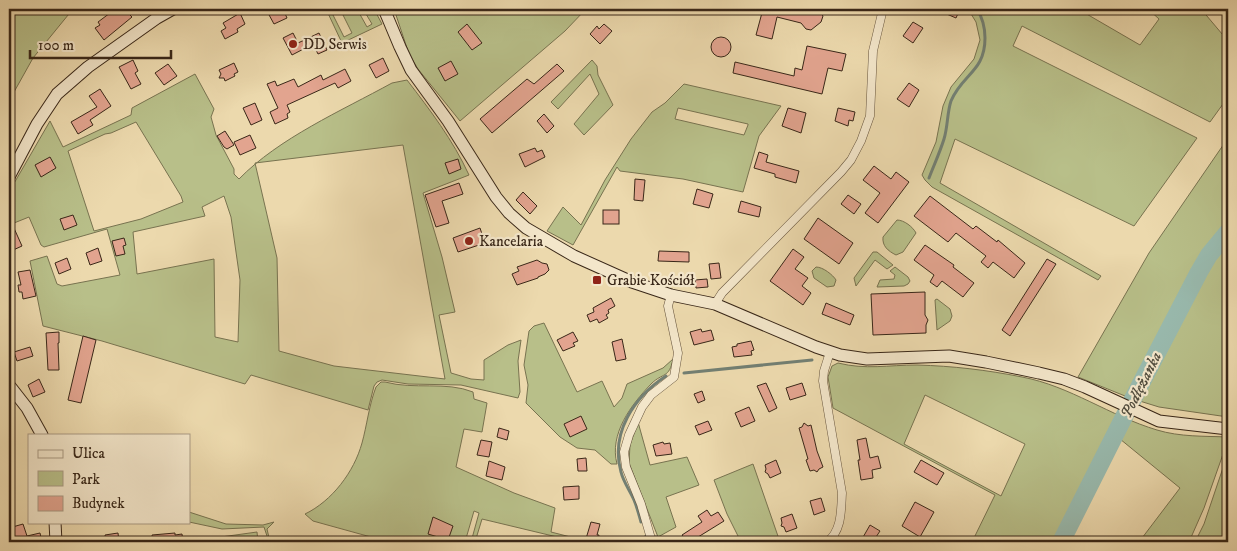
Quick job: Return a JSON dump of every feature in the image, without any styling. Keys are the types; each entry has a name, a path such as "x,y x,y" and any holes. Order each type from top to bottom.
{"street":[{"path":"9,177 37,124 61,91 88,67 157,18 173,9"},
{"path":"384,9 411,70 455,131 485,181 509,213 526,228 559,248 626,280 671,295 715,304 830,352 860,358 948,356 1040,372 1069,381 1159,421 1228,429"},
{"path":"715,304 722,293 841,172 854,155 870,116 873,52 883,9"},
{"path":"652,542 638,495 626,467 624,452 628,435 642,407 651,395 674,377 678,353 668,306 671,295"},
{"path":"827,542 838,528 842,502 835,443 823,381 830,352"},
{"path":"9,385 27,408 41,434"},
{"path":"56,524 56,542"}],"green space":[{"path":"9,9 73,9 33,58 9,101"},
{"path":"326,9 330,9 344,37 352,33 340,9 357,9 367,27 372,24 363,9 374,9 382,24 342,43"},
{"path":"394,9 586,9 565,31 460,121 418,69 409,54"},
{"path":"968,9 1078,9 1140,45 1159,19 1148,9 1201,9 1228,41 1228,97 1210,122 1022,26 1013,46 1197,138 1134,226 955,139 940,183 1101,276 1098,280 932,187 922,175 936,142 943,106 951,87 974,59 980,40 976,22"},
{"path":"592,60 597,66 598,75 613,105 584,135 574,124 599,94 590,74 558,109 551,102"},
{"path":"195,74 214,109 211,117 216,135 234,169 234,174 239,179 255,164 277,258 279,351 334,366 445,379 403,145 257,163 311,126 392,83 407,80 433,114 469,175 423,193 442,257 455,312 439,315 451,373 471,379 484,380 484,360 508,345 521,340 518,361 520,392 518,398 461,385 408,384 382,380 374,386 368,410 251,375 245,384 102,341 43,326 30,261 47,256 57,284 62,286 120,275 107,229 44,247 41,245 29,217 9,225 9,192 50,121 63,147 131,115 132,108","holes":["136,122 183,202 141,219 94,231 68,151","224,196 231,217 240,280 238,342 215,337 214,259 137,274 133,232 205,216 202,207"]},
{"path":"684,84 781,106 759,136 743,192 683,179 620,171 617,167 573,245 547,231 563,207 581,225 605,180 631,139 652,112 665,103","holes":["678,108 748,124 744,135 675,119"]},
{"path":"1228,138 1228,417 1159,407 1130,398 1078,377 1149,253"},
{"path":"897,220 908,224 916,233 903,252 896,255 886,248 883,243 883,237"},
{"path":"873,252 877,252 893,265 887,269 875,260 856,286 854,278"},
{"path":"816,267 825,270 833,276 836,280 834,286 827,287 814,278 812,271"},
{"path":"895,267 908,277 910,281 908,284 904,286 877,287 880,280 894,279 895,275 890,271"},
{"path":"937,299 950,309 952,316 950,321 937,330 935,300"},
{"path":"544,323 577,392 602,381 614,407 622,398 627,384 663,368 673,359 670,370 655,380 643,392 629,411 616,442 617,464 611,464 595,450 577,448 560,437 526,403 528,385 524,365 529,331 534,326"},
{"path":"838,363 868,367 917,365 970,369 1022,377 1057,387 1157,430 1183,435 1228,437 1228,440 1204,508 1189,542 1139,542 1180,488 1120,439 1067,542 972,542 995,495 833,408 828,377 832,366","holes":["925,395 1025,444 1001,496 904,444"]},
{"path":"381,382 452,387 473,392 474,399 487,403 482,432 464,429 456,467 514,493 555,508 551,532 590,542 578,542 482,519 475,542 471,542 479,513 474,511 465,542 389,542 313,521 305,514 324,502 348,475 362,443 376,387"},
{"path":"638,422 650,465 687,457 699,485 666,497 676,527 658,537 629,463 630,445"},
{"path":"1228,453 1228,542 1195,542 1204,524"},
{"path":"753,464 780,542 741,542 727,514 714,480"},
{"path":"190,512 226,524 263,525 274,522 267,529 270,542 264,527 222,529 190,522"},
{"path":"257,532 258,542 222,542 221,537"}],"building":[{"path":"107,9 124,9 132,17 104,40 95,28 100,25 98,22 110,13"},
{"path":"283,9 287,18 274,24 268,13"},
{"path":"763,9 818,9 823,16 821,22 811,30 806,29 801,23 777,17 772,39 756,35"},
{"path":"935,9 960,9 956,18"},
{"path":"240,13 245,24 237,29 238,32 225,39 221,31 226,28 223,23"},
{"path":"913,22 923,28 913,43 903,36"},
{"path":"467,24 482,43 472,50 458,32"},
{"path":"604,24 612,31 600,44 590,34 597,26 599,29"},
{"path":"293,33 298,43 319,33 327,50 318,54 313,44 292,55 283,38"},
{"path":"721,37 728,40 731,47 728,54 721,57 714,54 711,47 714,40"},
{"path":"807,46 846,54 842,71 828,68 822,94 733,73 735,62 794,76 795,68 802,70"},
{"path":"383,58 389,71 376,78 369,65"},
{"path":"133,60 138,71 135,73 141,84 131,89 119,67"},
{"path":"451,61 458,74 445,81 438,68"},
{"path":"234,63 238,72 234,74 235,76 225,81 224,78 219,78 221,74 219,70"},
{"path":"168,64 177,76 164,85 155,73"},
{"path":"557,64 564,71 492,133 480,119 527,79 534,84"},
{"path":"345,69 351,81 338,88 335,83 287,105 290,112 287,114 288,118 275,124 270,112 278,108 267,84 275,81 277,86 294,79 298,87 321,75 323,80"},
{"path":"909,83 919,90 909,107 897,99"},
{"path":"100,89 111,106 90,120 93,125 78,134 71,122 97,107 89,96"},
{"path":"255,103 262,120 251,125 243,108"},
{"path":"788,108 806,113 801,133 782,126"},
{"path":"838,108 855,112 853,121 849,120 848,126 835,121"},
{"path":"544,114 554,126 547,133 537,121"},
{"path":"225,131 234,145 227,149 217,136"},
{"path":"250,135 256,148 240,155 234,142"},
{"path":"535,148 537,152 542,150 545,157 525,167 519,154"},
{"path":"759,152 768,155 766,162 799,171 796,183 754,168"},
{"path":"50,157 56,168 41,177 35,165"},
{"path":"458,159 461,169 449,174 445,163"},
{"path":"874,166 891,179 896,172 909,182 878,223 865,213 880,193 863,180"},
{"path":"635,179 645,180 643,201 634,200"},
{"path":"459,183 463,194 442,201 449,223 436,227 425,195"},
{"path":"697,189 713,194 709,208 693,204"},
{"path":"523,192 537,206 530,214 516,200"},
{"path":"848,195 861,204 854,214 841,204"},
{"path":"930,196 973,229 976,226 997,242 998,240 1025,263 1014,278 993,262 988,268 981,262 986,256 956,233 948,242 914,216"},
{"path":"741,201 761,207 759,217 738,212"},
{"path":"603,210 619,210 619,224 603,224"},
{"path":"73,215 77,225 64,230 60,219"},
{"path":"9,217 22,246 11,251 9,246"},
{"path":"818,218 853,243 839,264 804,239"},
{"path":"480,228 485,243 458,252 453,238"},
{"path":"124,238 126,245 123,246 125,254 116,256 112,241"},
{"path":"925,245 954,265 953,267 974,283 963,297 942,281 937,287 930,282 934,275 914,260"},
{"path":"98,248 102,261 90,265 86,253"},
{"path":"793,249 804,257 795,269 808,278 802,286 811,293 803,305 770,281"},
{"path":"659,251 689,252 689,262 658,261"},
{"path":"67,258 71,269 59,274 55,263"},
{"path":"1047,259 1056,264 1010,336 1002,330"},
{"path":"537,260 547,264 549,270 538,278 517,285 512,274 519,271 517,267"},
{"path":"719,263 721,278 711,279 709,264"},
{"path":"30,270 36,296 23,299 22,292 19,292 18,285 21,285 18,272"},
{"path":"707,279 708,287 696,288 695,280"},
{"path":"925,292 925,315 928,320 926,333 873,335 871,294"},
{"path":"611,298 615,306 608,310 609,313 606,315 608,318 599,323 597,319 590,322 587,315 594,312 593,308"},
{"path":"826,303 854,315 850,325 822,314"},
{"path":"701,329 702,332 711,330 714,340 694,345 690,332"},
{"path":"59,332 59,370 48,370 46,333"},
{"path":"573,332 578,341 573,343 575,346 563,351 557,340"},
{"path":"83,336 96,340 81,403 68,400"},
{"path":"622,339 626,359 616,361 612,342"},
{"path":"751,341 754,350 751,351 752,355 734,357 732,347"},
{"path":"30,347 33,356 17,361 14,352"},
{"path":"39,379 45,392 33,397 28,385"},
{"path":"766,383 777,408 769,412 757,386"},
{"path":"802,383 806,395 790,400 786,388"},
{"path":"702,391 705,400 698,403 694,394"},
{"path":"749,407 755,421 741,427 735,413"},
{"path":"581,416 587,429 570,437 564,424"},
{"path":"708,421 712,430 699,435 695,426"},
{"path":"804,423 808,426 811,425 823,467 817,472 814,470 810,471 806,460 808,459 799,428"},
{"path":"499,428 509,431 507,440 497,437"},
{"path":"866,438 870,458 878,456 881,468 872,470 873,478 861,480 857,440"},
{"path":"481,440 492,442 489,457 477,455"},
{"path":"663,442 664,444 670,443 672,454 656,456 653,445"},
{"path":"586,458 587,471 578,471 577,459"},
{"path":"776,460 781,473 770,478 765,472 765,465"},
{"path":"921,460 944,473 937,485 914,472"},
{"path":"489,461 505,467 502,480 486,476"},
{"path":"579,486 579,499 564,500 563,487"},
{"path":"821,498 825,511 814,515 810,501"},
{"path":"915,502 934,512 920,537 902,526"},
{"path":"707,510 711,516 718,512 724,521 687,542 682,535 702,522 698,516"},
{"path":"792,514 797,528 786,532 784,527 781,526 781,518"},
{"path":"433,517 453,526 448,540 428,534"},
{"path":"591,522 600,524 597,535 599,535 598,542 585,542"},
{"path":"23,524 27,536 40,533 42,542 12,542 9,528"},
{"path":"870,525 880,531 876,537 886,542 869,542 862,539"},
{"path":"118,533 119,542 106,542 105,535"},
{"path":"175,533 175,535 182,534 183,542 153,542 152,535"}],"waterway":[{"path":"929,178 944,139 951,101 961,85 977,66 984,49 984,30 982,19 977,9"},
{"name":"Podłężanka","path":"1061,542 1199,272 1209,255 1228,232"},
{"path":"684,373 812,360"},
{"path":"641,522 621,472 618,458 619,444 627,417 635,405 644,394 666,376"},
{"path":"646,536 648,542"},
{"path":"656,537 658,542"}],"place":[{"name":"DD Serwis","path":"293,44"},
{"name":"Kancelaria","path":"469,241"},
{"name":"Grabie Kościół","path":"597,280"}]}
